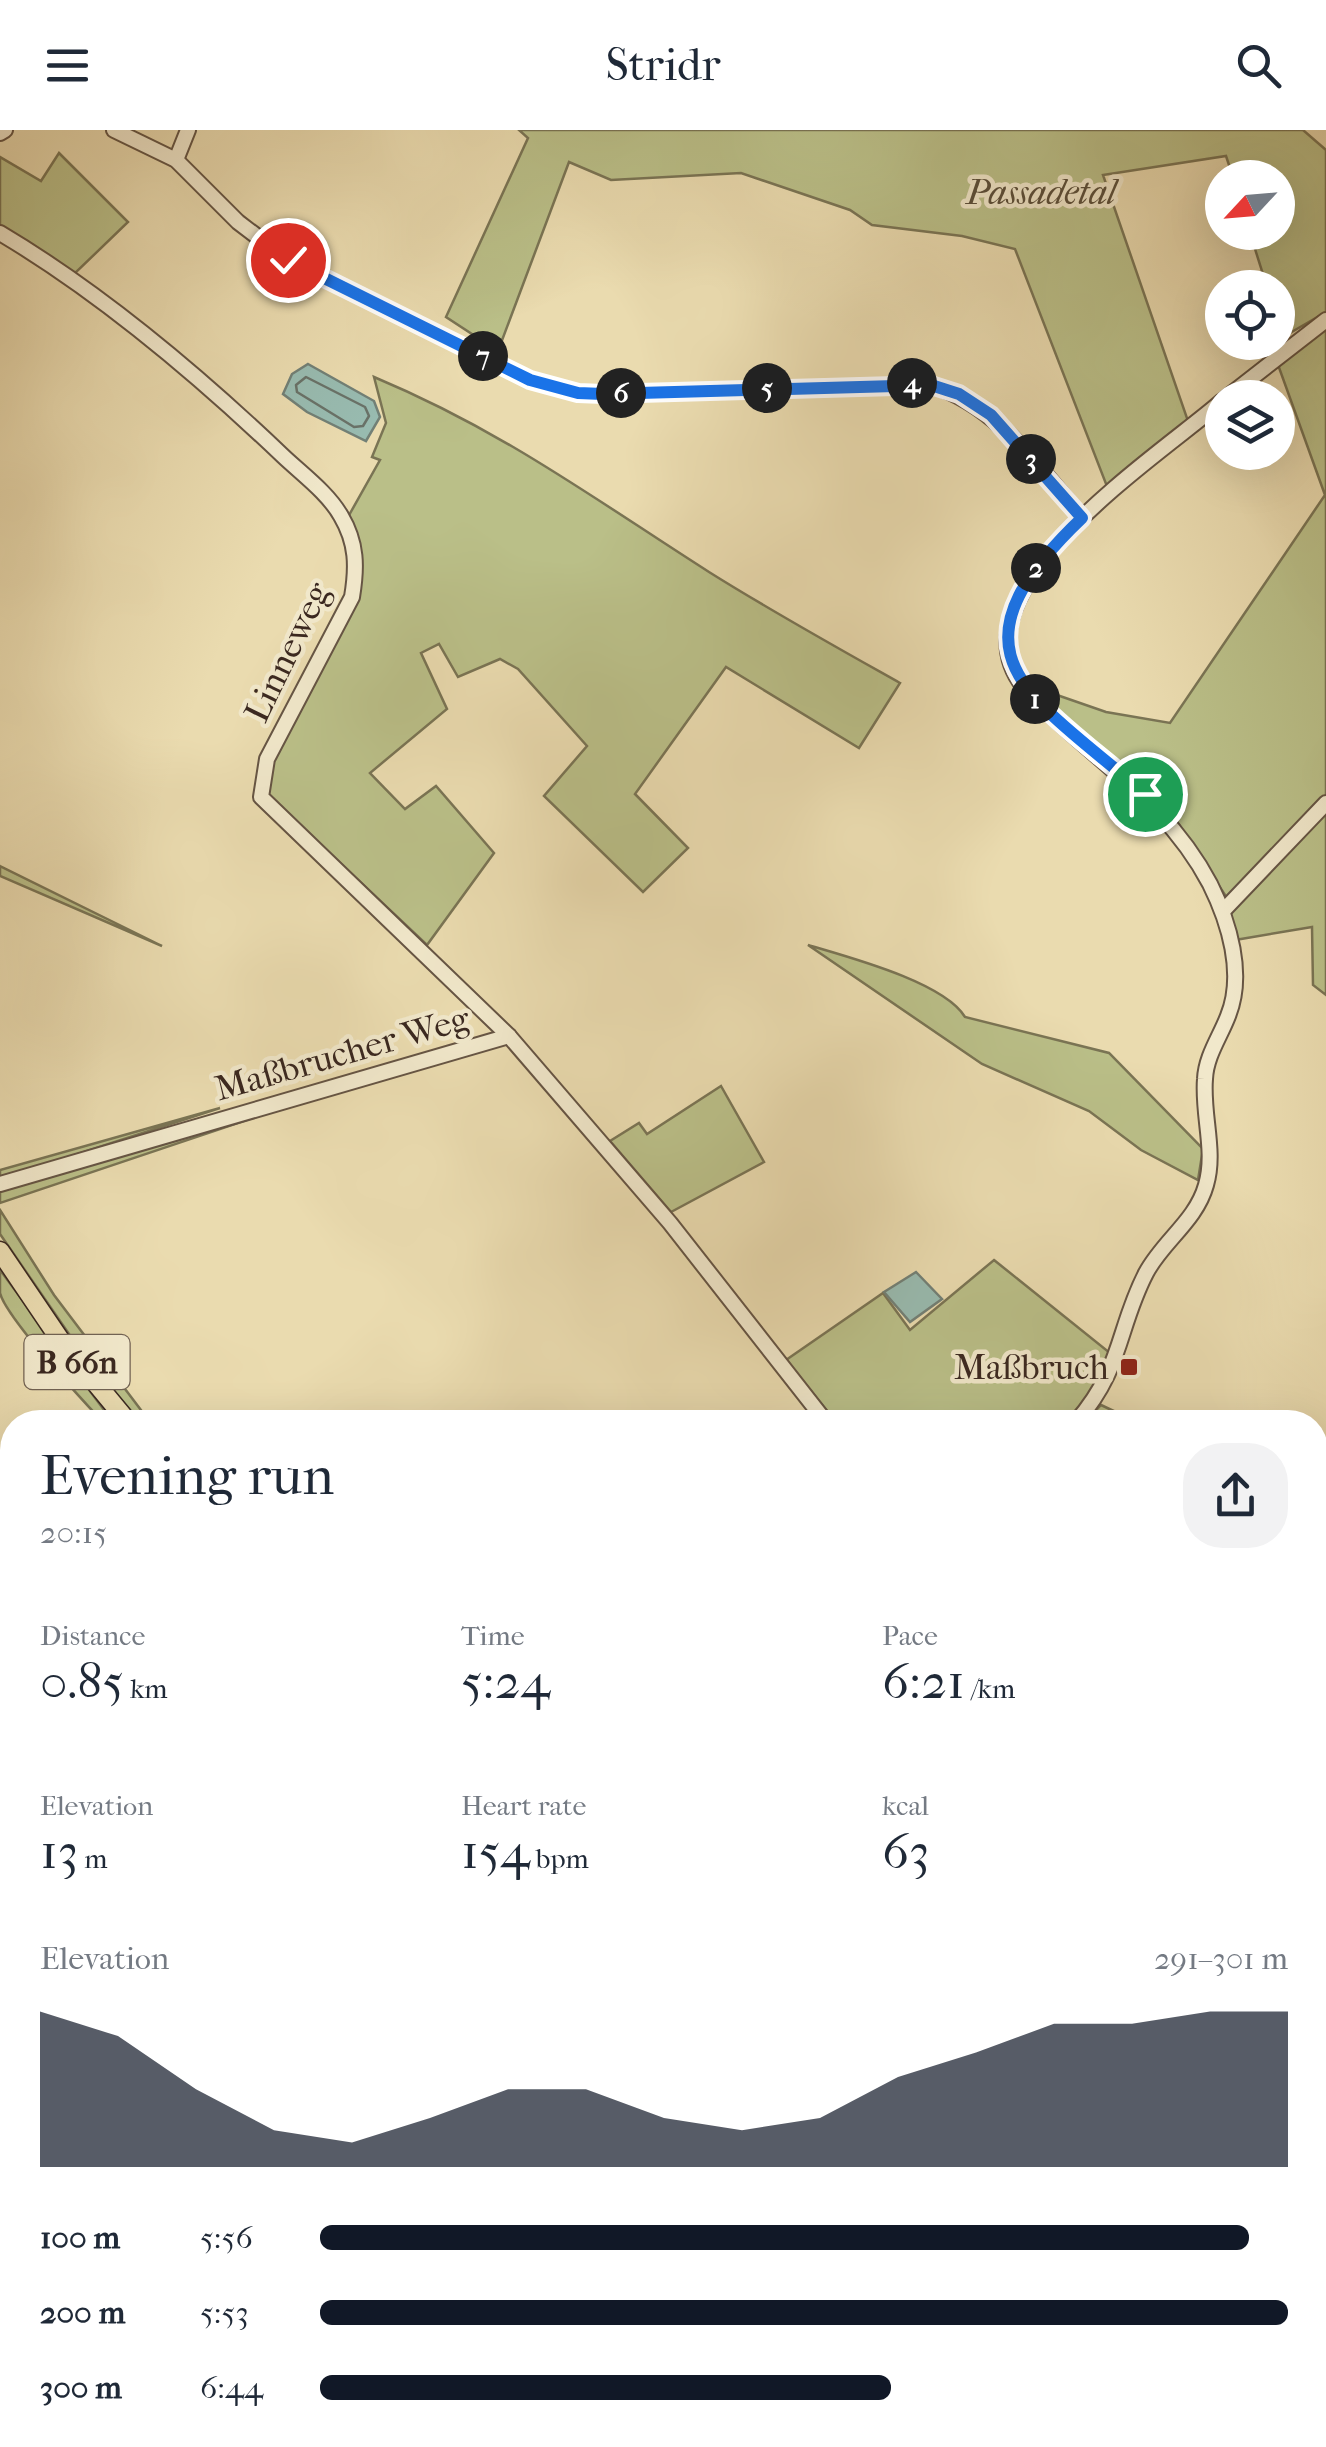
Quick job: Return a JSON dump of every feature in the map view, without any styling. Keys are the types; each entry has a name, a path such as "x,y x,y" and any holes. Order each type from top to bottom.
{"main road":[{"name":"B 66n","path":"0,1251 61,1341 118,1410"}],"street":[{"path":"114,130 176,160 238,222 288,260 530,380 591,394 931,385 959,394 991,415 1082,518"},
{"path":"176,160 188,130"},
{"name":"Linneweg","path":"0,233 72,281 241,416 340,513 352,540 357,568 352,597 267,759 261,797 509,1036"},
{"path":"1249,380 1326,320"},
{"path":"1085,1410 1112,1372 1148,1270 1187,1222 1205,1190 1210,1157 1204,1075 1230,1011 1236,979 1223,911 1188,849 1156,806 1030,695 1010,664 1006,644 1018,600 1044,558 1082,518 1205,415"},
{"path":"1223,911 1326,803"},
{"name":"Maßbrucher Weg","path":"0,1184 509,1036 670,1223 817,1410"}],"green space":[{"name":"Passadetal","path":"519,130 1303,130 1326,150 1326,312 1295,330 1295,270 1262,270 1255,250 1295,250 1295,160 1227,160 1226,156 1103,175 1188,421 1108,489 1015,249 962,236 872,225 850,210 741,173 611,180 569,162 498,351 446,317 528,138"},
{"path":"59,153 128,222 71,277 0,228 0,157 41,181"},
{"path":"1326,326 1326,797 1229,901 1168,808 1031,686 1106,712 1170,723 1325,495 1295,412 1295,380 1283,380 1277,362 1295,360 1295,349"},
{"path":"374,377 506,443 732,586 900,683 859,748 726,667 635,794 688,848 643,892 544,796 587,746 518,669 500,659 458,677 439,644 421,653 447,709 370,773 405,809 436,786 494,853 427,945 271,798 266,788 268,771 356,597 359,557 348,517 380,460 372,457 386,423"},
{"path":"1326,809 1326,995 1313,985 1312,927 1235,940 1230,913"},
{"path":"0,866 162,946 0,876"},
{"path":"808,945 917,982 954,1004 965,1017 1109,1053 1203,1149 1198,1180 1141,1150 1089,1111 982,1064"},
{"path":"721,1086 764,1162 671,1212 610,1141 639,1123 647,1134"},
{"path":"220,1108 0,1179 0,1170"},
{"path":"259,1116 0,1203 0,1189"},
{"path":"0,1210 54,1295 141,1410 128,1410 89,1363 0,1234"},
{"path":"994,1260 1110,1353 1088,1399 1077,1410 826,1410 786,1360 883,1293 910,1330"},
{"path":"0,1270 104,1410 92,1410 46,1359 0,1293"}],"water":[{"path":"308,364 374,401 380,417 366,441 307,412 283,394 292,374"},
{"path":"916,1272 942,1299 910,1322 884,1292"}],"place":[{"name":"Maßbruch","path":"1129,1367"}],"route":[{"path":"288,260 530,380 578,393 903,382 959,394 991,415 1082,518 1044,558 1018,600 1006,644 1013,672 1030,695 1145,794"}]}
